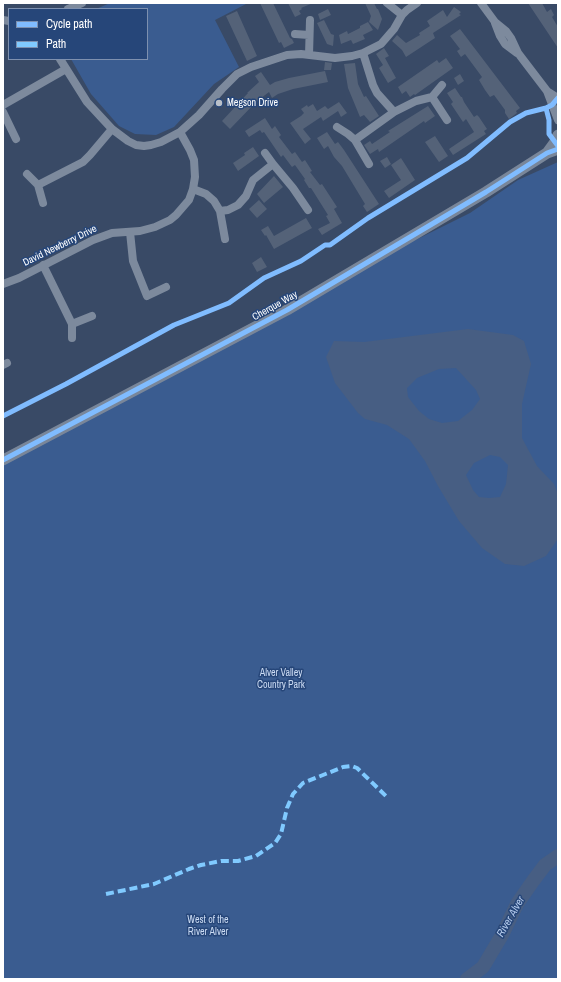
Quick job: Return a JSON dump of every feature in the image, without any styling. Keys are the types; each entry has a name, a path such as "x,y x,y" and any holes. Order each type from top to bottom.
{"street":[{"path":"70,8 82,3"},
{"path":"387,3 402,15"},
{"path":"61,60 87,102 112,128 128,141 136,145 144,146 162,142 180,132 199,115 222,89 238,74 251,67 288,55 309,55 335,58 363,53 382,44 394,30 402,15 417,3"},
{"path":"481,3 495,22 511,38 518,53 547,91 558,120"},
{"path":"309,55 310,20"},
{"path":"295,34 309,35"},
{"path":"363,53 377,93 394,112"},
{"path":"3,105 66,69"},
{"path":"355,140 394,112 416,100 432,97 442,85"},
{"path":"547,91 558,98"},
{"path":"432,97 447,120"},
{"path":"3,112 16,139"},
{"path":"337,127 355,140 369,164"},
{"path":"38,185 83,162 112,128"},
{"name":"David Newberry Drive","path":"3,284 19,278 104,235 155,227 170,220 183,208 193,189 195,168 194,160 180,132"},
{"name":"Cherque Way","path":"547,153 558,135"},
{"name":"Cherque Way","path":"3,460 287,310 486,192 547,153 558,149"},
{"path":"265,153 293,188 308,210"},
{"path":"220,211 238,205 246,196 253,180 273,164"},
{"path":"27,174 38,185 43,203"},
{"path":"193,189 206,194 214,201 220,211 225,239"},
{"path":"130,232 133,261 147,296"},
{"path":"43,265 72,324 72,338"},
{"path":"139,300 166,288"},
{"path":"72,324 92,316"}],"green space":[{"path":"110,3 248,3 215,20 239,67 214,84 174,127 156,135 135,134 119,126 91,94 72,60 148,60 148,8 98,8"},
{"name":"Alver Valley Country Park","path":"558,162 558,979 3,979 3,460 353,271 470,213 518,180"}],"shaded area":[{"path":"468,329 513,335 524,341 531,364 522,404 522,438 537,466 554,484 558,494 558,539 546,556 524,566 505,564 482,548 459,521 425,461 409,439 387,425 365,419 358,413 335,383 326,357 334,341 364,342","holes":["456,368 476,390 480,399 472,410 458,421 442,423 429,419 419,411 408,397 407,388 417,378 439,369","490,455 500,457 508,465 506,484 500,497 479,497 473,490 466,475 474,463"]}],"building":[{"path":"260,3 273,3 290,38 294,43 284,48 281,42 279,43"},
{"path":"288,3 313,3 301,8 302,9 299,11 301,14 295,17"},
{"path":"365,3 374,3 378,9 382,19 378,30 369,22 371,16"},
{"path":"528,3 542,3 547,12 551,9 554,15 552,17 558,27 558,48"},
{"path":"454,7 461,12 459,14 461,15 433,33 435,38 406,57 402,50 392,41 397,35 406,43 420,35 419,33 430,26 427,21 443,10 447,17"},
{"path":"328,9 331,15 320,20 318,14"},
{"path":"237,11 257,56 247,61 226,16"},
{"path":"324,20 331,34 334,35 333,46 327,44 317,23"},
{"path":"368,22 373,30 363,35 365,39 353,44 351,40 341,44 339,35 347,31 348,34"},
{"path":"460,29 520,108 516,111 517,113 509,119 505,113 505,110 494,95 490,97 485,90 479,80 482,77 465,54 461,57 457,51 460,49 450,36"},
{"path":"384,48 389,56 385,58 396,78 388,83 379,68 383,65 376,54"},
{"path":"446,58 453,68 415,95 414,94 410,97 406,91 402,94 398,87 437,60 439,63"},
{"path":"325,62 332,63 331,70 324,70"},
{"path":"355,63 358,84 364,97 366,96 379,116 370,122 364,115 360,117 348,88 344,64"},
{"path":"325,71 328,82 293,89 278,94 272,98 269,92 256,102 230,129 222,121 259,82 255,76 261,72 270,85 289,78"},
{"path":"460,74 464,81 458,85 454,78"},
{"path":"455,88 474,117 477,115 487,129 484,131 486,134 453,155 449,149 474,132 466,119 463,122 451,104 453,102 447,93"},
{"path":"339,102 347,113 341,117 338,111 323,121 321,117 303,129 311,139 305,144 290,123 304,113 301,109 307,105 308,107 313,104 317,111 325,106 328,109"},
{"path":"428,106 435,116 425,123 424,121 379,152 378,149 370,154 364,145 370,141 372,144 390,132 388,131"},
{"path":"265,118 272,129 275,126 281,135 279,137 292,154 295,152 302,162 305,160 312,171 310,172 320,185 322,184 337,207 334,209 342,223 322,235 318,229 330,223 326,216 328,215 295,165 292,167 283,155 281,157 264,132 262,133 260,130 249,137 245,131"},
{"path":"327,132 335,144 338,142 344,150 379,204 367,212 363,206 365,204 342,166 334,157 328,146 324,149 317,138"},
{"path":"435,136 448,156 439,162 425,142"},
{"path":"253,147 259,156 238,171 233,163 245,155 244,153"},
{"path":"387,157 391,164 385,168 380,161"},
{"path":"401,158 415,180 389,198 384,191 401,180 391,165"},
{"path":"274,176 283,187 264,203 257,194"},
{"path":"259,200 267,209 257,218 249,209"},
{"path":"306,218 312,228 274,249 266,235 265,236 261,230 268,226 274,236"},
{"path":"261,257 267,267 257,272 252,263"}],"waterway":[{"name":"River Alver","path":"467,979 483,967 502,935 517,904 545,865 558,856"}],"marked path":[{"path":"106,894 154,884 201,865 221,861 238,861 256,856 275,843 281,834 287,808 293,794 303,783 343,767 352,766 357,768 388,798"}],"cycle path":[{"path":"558,98 552,105 546,108 549,120 549,134 558,146"},
{"path":"3,416 66,384 174,325 229,303 264,278 301,261 325,245 330,245 368,218 467,158 510,122 526,113 546,108"},
{"path":"3,460 287,310 486,192 547,153 558,149"}],"place":[{"name":"Megson Drive","path":"219,103"}],"park label":[{"name":"West of the River Alver","path":"208,926"}]}
